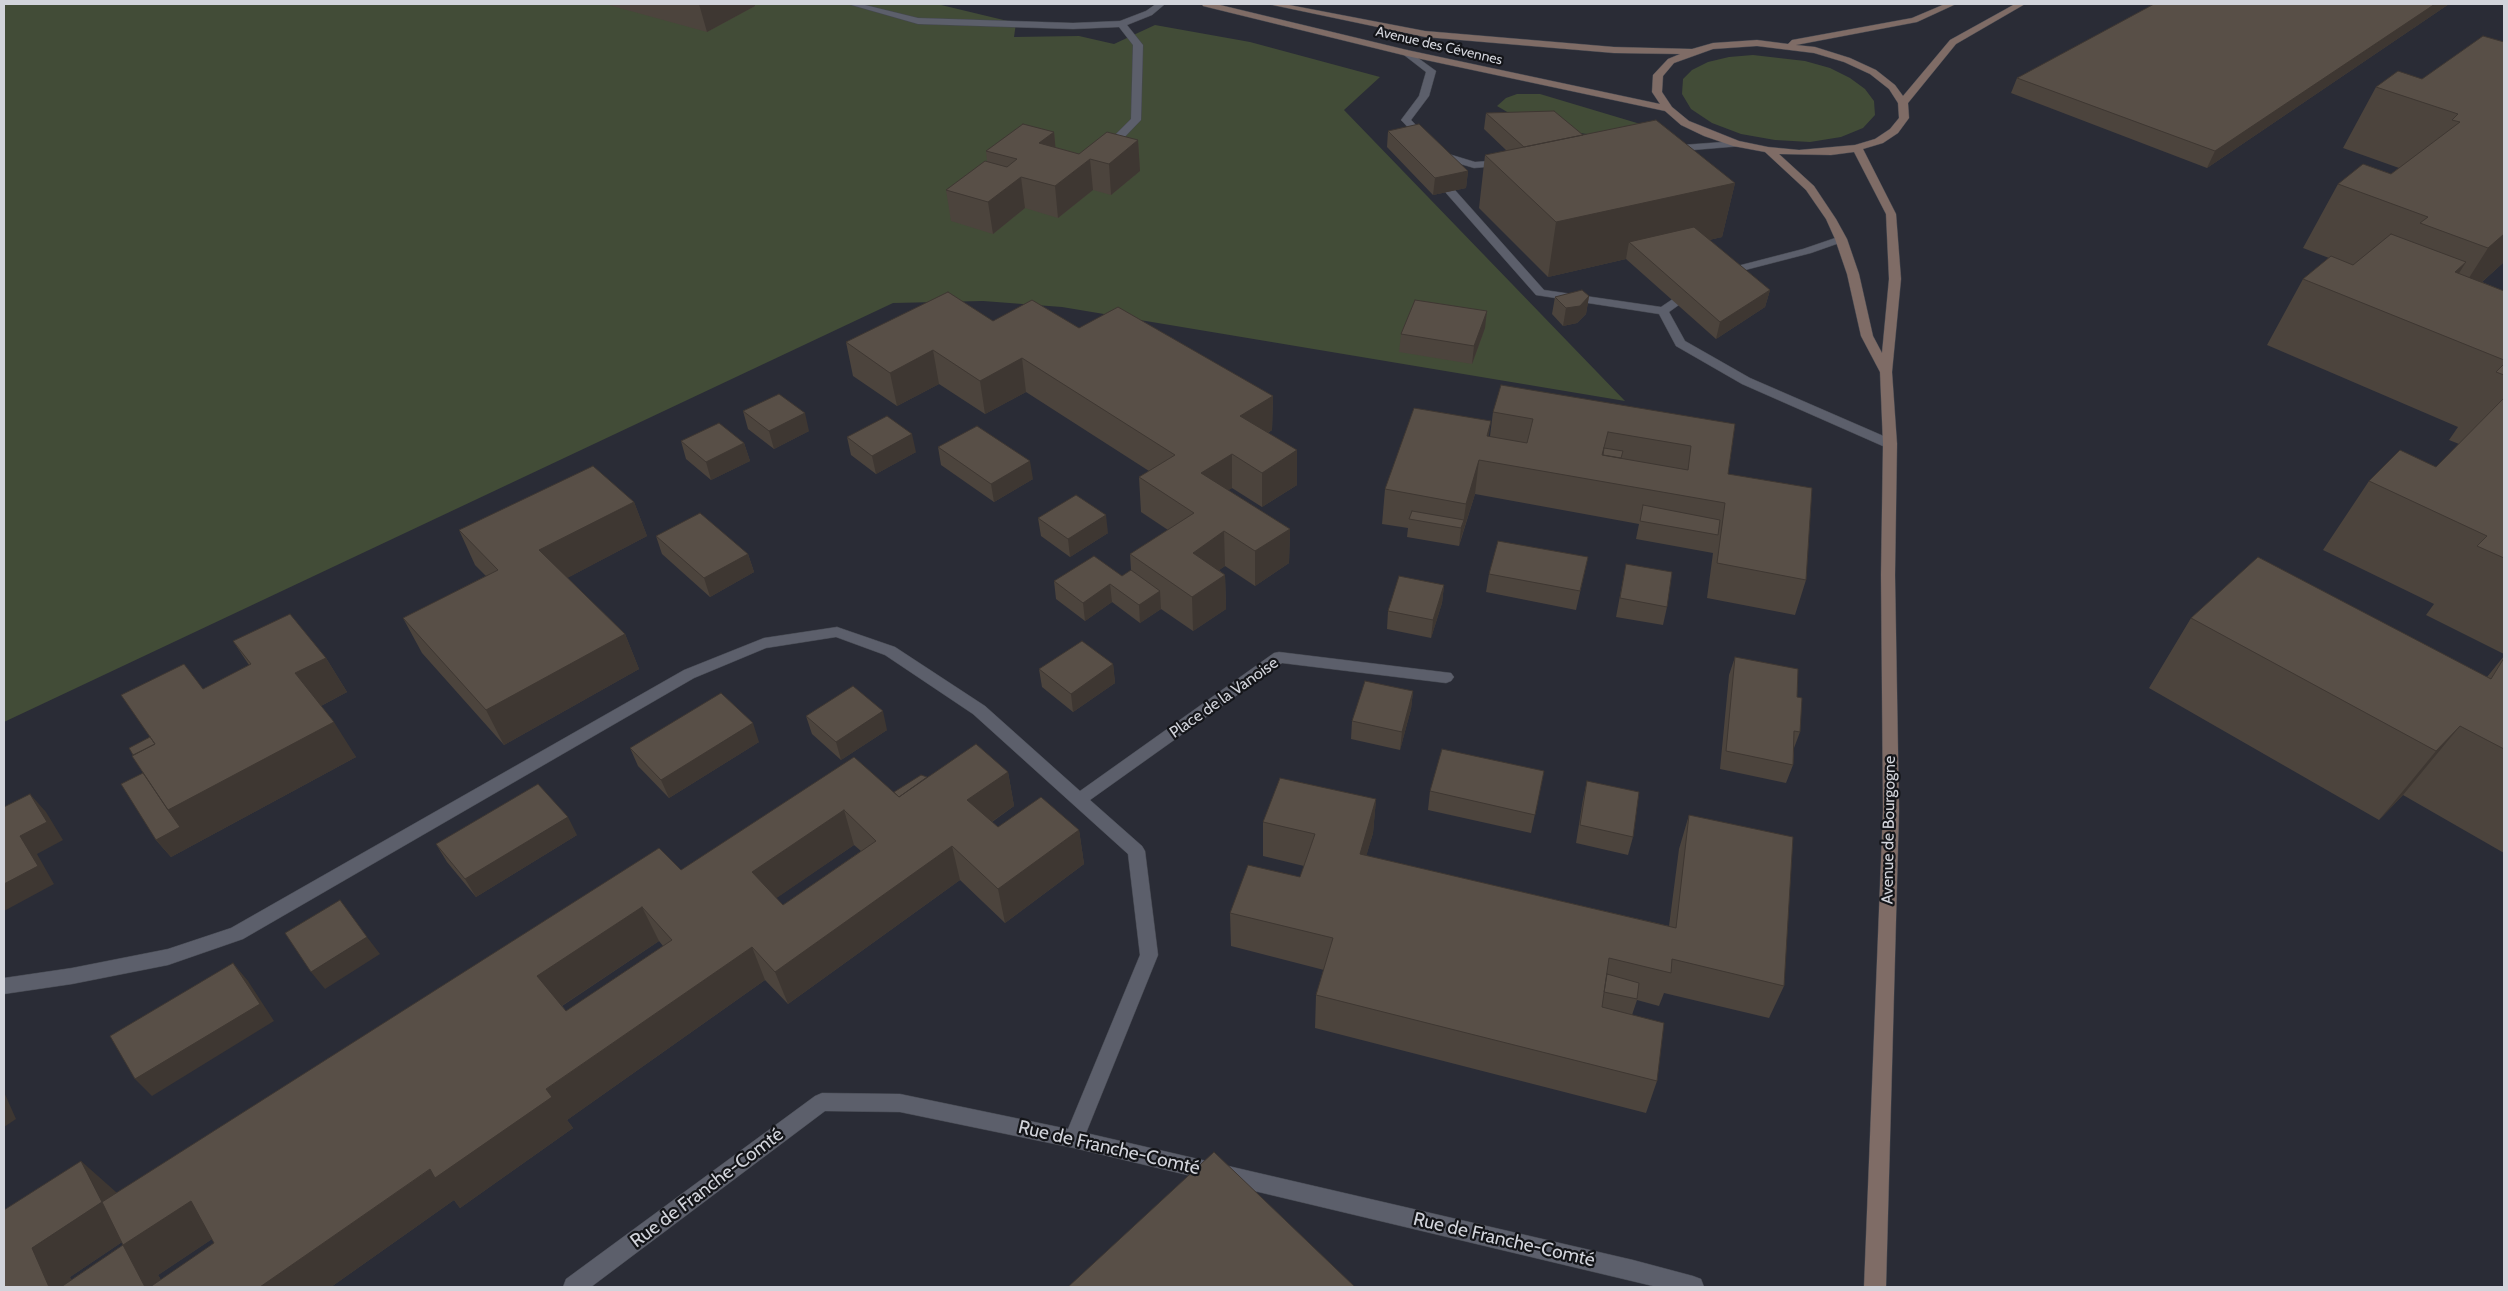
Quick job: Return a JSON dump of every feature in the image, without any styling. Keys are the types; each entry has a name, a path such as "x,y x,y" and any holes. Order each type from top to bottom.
{"street":[{"path":"852,4 918,21 1074,26 1121,24 1149,13 1161,4"},
{"name":"Avenue des Cévennes","path":"1206,4 1407,53 1668,109"},
{"name":"Avenue des Cévennes","path":"1272,4 1425,34 1614,50 1694,51"},
{"path":"1781,45 1914,20 1952,4"},
{"path":"1903,103 1953,42 2021,4"},
{"path":"1110,146 1136,120 1138,45 1121,24"},
{"path":"1734,44 1781,45 1815,50 1847,60 1873,72 1892,87 1903,103 1904,118 1894,131 1879,141 1858,148 1830,152 1799,153 1768,150 1737,144 1708,134 1685,123 1668,109 1656,92 1658,75 1671,61 1694,51 1734,44"},
{"path":"1407,53 1431,71 1424,96 1404,125 1438,154 1474,165 1512,162"},
{"path":"1657,150 1737,144"},
{"name":"Avenue de Bourgogne","path":"1858,148 1891,214 1895,279 1886,372 1890,444 1888,575 1891,810 1875,1287"},
{"name":"Avenue de Bourgogne","path":"1768,150 1810,188 1841,238 1852,274 1866,336 1886,372"},
{"path":"1450,191 1540,293 1663,311 1714,274 1807,251 1841,238"},
{"path":"1663,311 1680,343 1746,381 1890,444"},
{"path":"4,986 72,976 168,957 237,934 689,674 764,643 840,627 890,651 978,710 1080,799 1136,851 1148,955 1074,1138"},
{"name":"Place de la Vanoise","path":"1080,799 1279,657 1446,677"},
{"name":"Rue de Franche-Comté","path":"574,1287 822,1102 900,1103 1074,1138 1633,1270 1694,1287"}],"green space":[{"path":"4,4 937,4 1016,23 1014,37 1079,36 1114,44 1155,25 1250,42 1380,77 1344,110 1625,401 1062,307 983,301 893,303 4,722"},
{"path":"1753,55 1805,61 1830,68 1850,78 1865,89 1874,101 1875,115 1863,128 1841,137 1810,142 1775,140 1741,134 1712,123 1691,109 1682,94 1683,79 1692,70 1708,62 1729,57"},
{"path":"1517,94 1540,94 1637,123 1682,141 1624,140 1574,132 1509,113 1497,106 1506,98"}],"building":[{"path":"2154,4 2435,4 2215,151 2017,78"},
{"path":"2483,36 2504,42 2504,234 2488,248 2420,223 2428,217 2338,184 2363,164 2391,174 2460,122 2452,120 2458,114 2376,87 2398,71 2422,79"},
{"path":"1554,111 1583,135 1524,147 1486,113"},
{"path":"1656,120 1735,183 1556,222 1485,155"},
{"path":"1023,124 1054,132 1039,143 1079,154 1107,132 1138,140 1109,164 1090,159 1055,186 1021,177 988,202 946,190 985,161 1007,167 1017,159 986,151"},
{"path":"1419,124 1468,171 1435,178 1388,131"},
{"path":"1694,227 1770,290 1720,322 1629,242"},
{"path":"2391,234 2466,262 2455,272 2504,291 2504,360 2303,279 2331,256 2353,265"},
{"path":"1582,290 1589,296 1580,306 1566,308 1555,297"},
{"path":"948,292 993,321 1032,300 1079,328 1118,307 1273,396 1240,416 1297,450 1262,473 1232,454 1201,473 1290,529 1255,551 1224,531 1193,553 1225,575 1192,597 1130,554 1194,513 1139,477 1175,455 1022,358 980,381 933,350 890,373 846,342"},
{"path":"1415,300 1487,311 1474,346 1401,334"},
{"path":"2504,364 2504,375 2496,372"},
{"path":"1501,385 1735,424 1728,474 1812,488 1806,580 1717,563 1725,503 1479,460 1466,504 1385,489 1414,408 1491,421 1487,436 1527,443 1533,419 1493,412","holes":["1608,432 1691,446 1688,470 1602,455"]},
{"path":"779,394 805,413 769,431 743,411"},
{"path":"2504,398 2504,558 2477,546 2487,536 2369,481 2400,450 2436,467"},
{"path":"887,416 912,434 872,456 847,437"},
{"path":"719,423 744,443 706,462 681,441"},
{"path":"977,426 1030,461 991,484 938,447"},
{"path":"1604,448 1623,451 1621,458 1603,455"},
{"path":"593,466 634,502 539,550 625,634 486,710 403,618 498,570 459,530"},
{"path":"1076,495 1106,515 1068,539 1038,518"},
{"path":"1643,505 1720,520 1718,535 1640,521"},
{"path":"1412,511 1464,520 1461,528 1409,519"},
{"path":"700,513 748,554 704,578 656,536"},
{"path":"1498,541 1588,557 1580,591 1489,574"},
{"path":"1094,556 1122,576 1131,570 1160,591 1139,605 1110,584 1083,603 1054,581"},
{"path":"2258,557 2491,679 2504,658 2504,749 2460,726 2436,751 2191,618"},
{"path":"1626,564 1672,572 1667,607 1620,598"},
{"path":"1399,576 1444,585 1433,620 1388,611"},
{"path":"290,614 326,658 295,673 334,722 168,810 132,756 155,744 121,695 184,664 203,689 251,664 233,641"},
{"path":"1082,641 1113,664 1071,694 1039,669"},
{"path":"1735,657 1798,669 1797,697 1802,698 1800,732 1794,731 1793,765 1726,751"},
{"path":"1365,681 1413,691 1402,732 1352,721"},
{"path":"853,686 883,711 836,742 806,716"},
{"path":"721,693 753,723 661,780 630,748"},
{"path":"150,737 155,744 133,755 129,748"},
{"path":"976,744 1008,772 967,800 998,827 1041,797 1079,830 998,889 952,846 775,972 752,947 546,1089 552,1097 435,1178 430,1169 260,1287 150,1287 214,1243 191,1201 123,1245 102,1202 659,848 681,870 854,757 899,797","holes":["844,810 876,841 783,905 752,872","642,907 672,940 566,1011 537,976"]},
{"path":"1442,749 1544,771 1535,815 1430,791"},
{"path":"143,773 180,827 156,840 121,784"},
{"path":"921,775 927,777 899,797 894,792"},
{"path":"1280,778 1376,799 1360,854 1676,928 1689,815 1793,837 1784,986 1672,959 1671,973 1609,958 1602,1007 1664,1023 1657,1081 1316,995 1333,938 1230,913 1248,865 1300,877 1315,834 1263,822"},
{"path":"1587,781 1639,792 1633,837 1580,825"},
{"path":"538,784 568,817 465,879 436,844"},
{"path":"30,794 47,822 20,836 38,866 4,884 4,807"},
{"path":"340,900 367,937 311,972 285,933"},
{"path":"233,963 260,1004 135,1079 110,1036"},
{"path":"1607,974 1639,983 1637,999 1604,992"},
{"path":"1214,1152 1355,1287 1068,1287"},
{"path":"81,1161 102,1202 32,1248 49,1287 4,1287 4,1210"},
{"path":"123,1245 145,1287 61,1287"}]}
